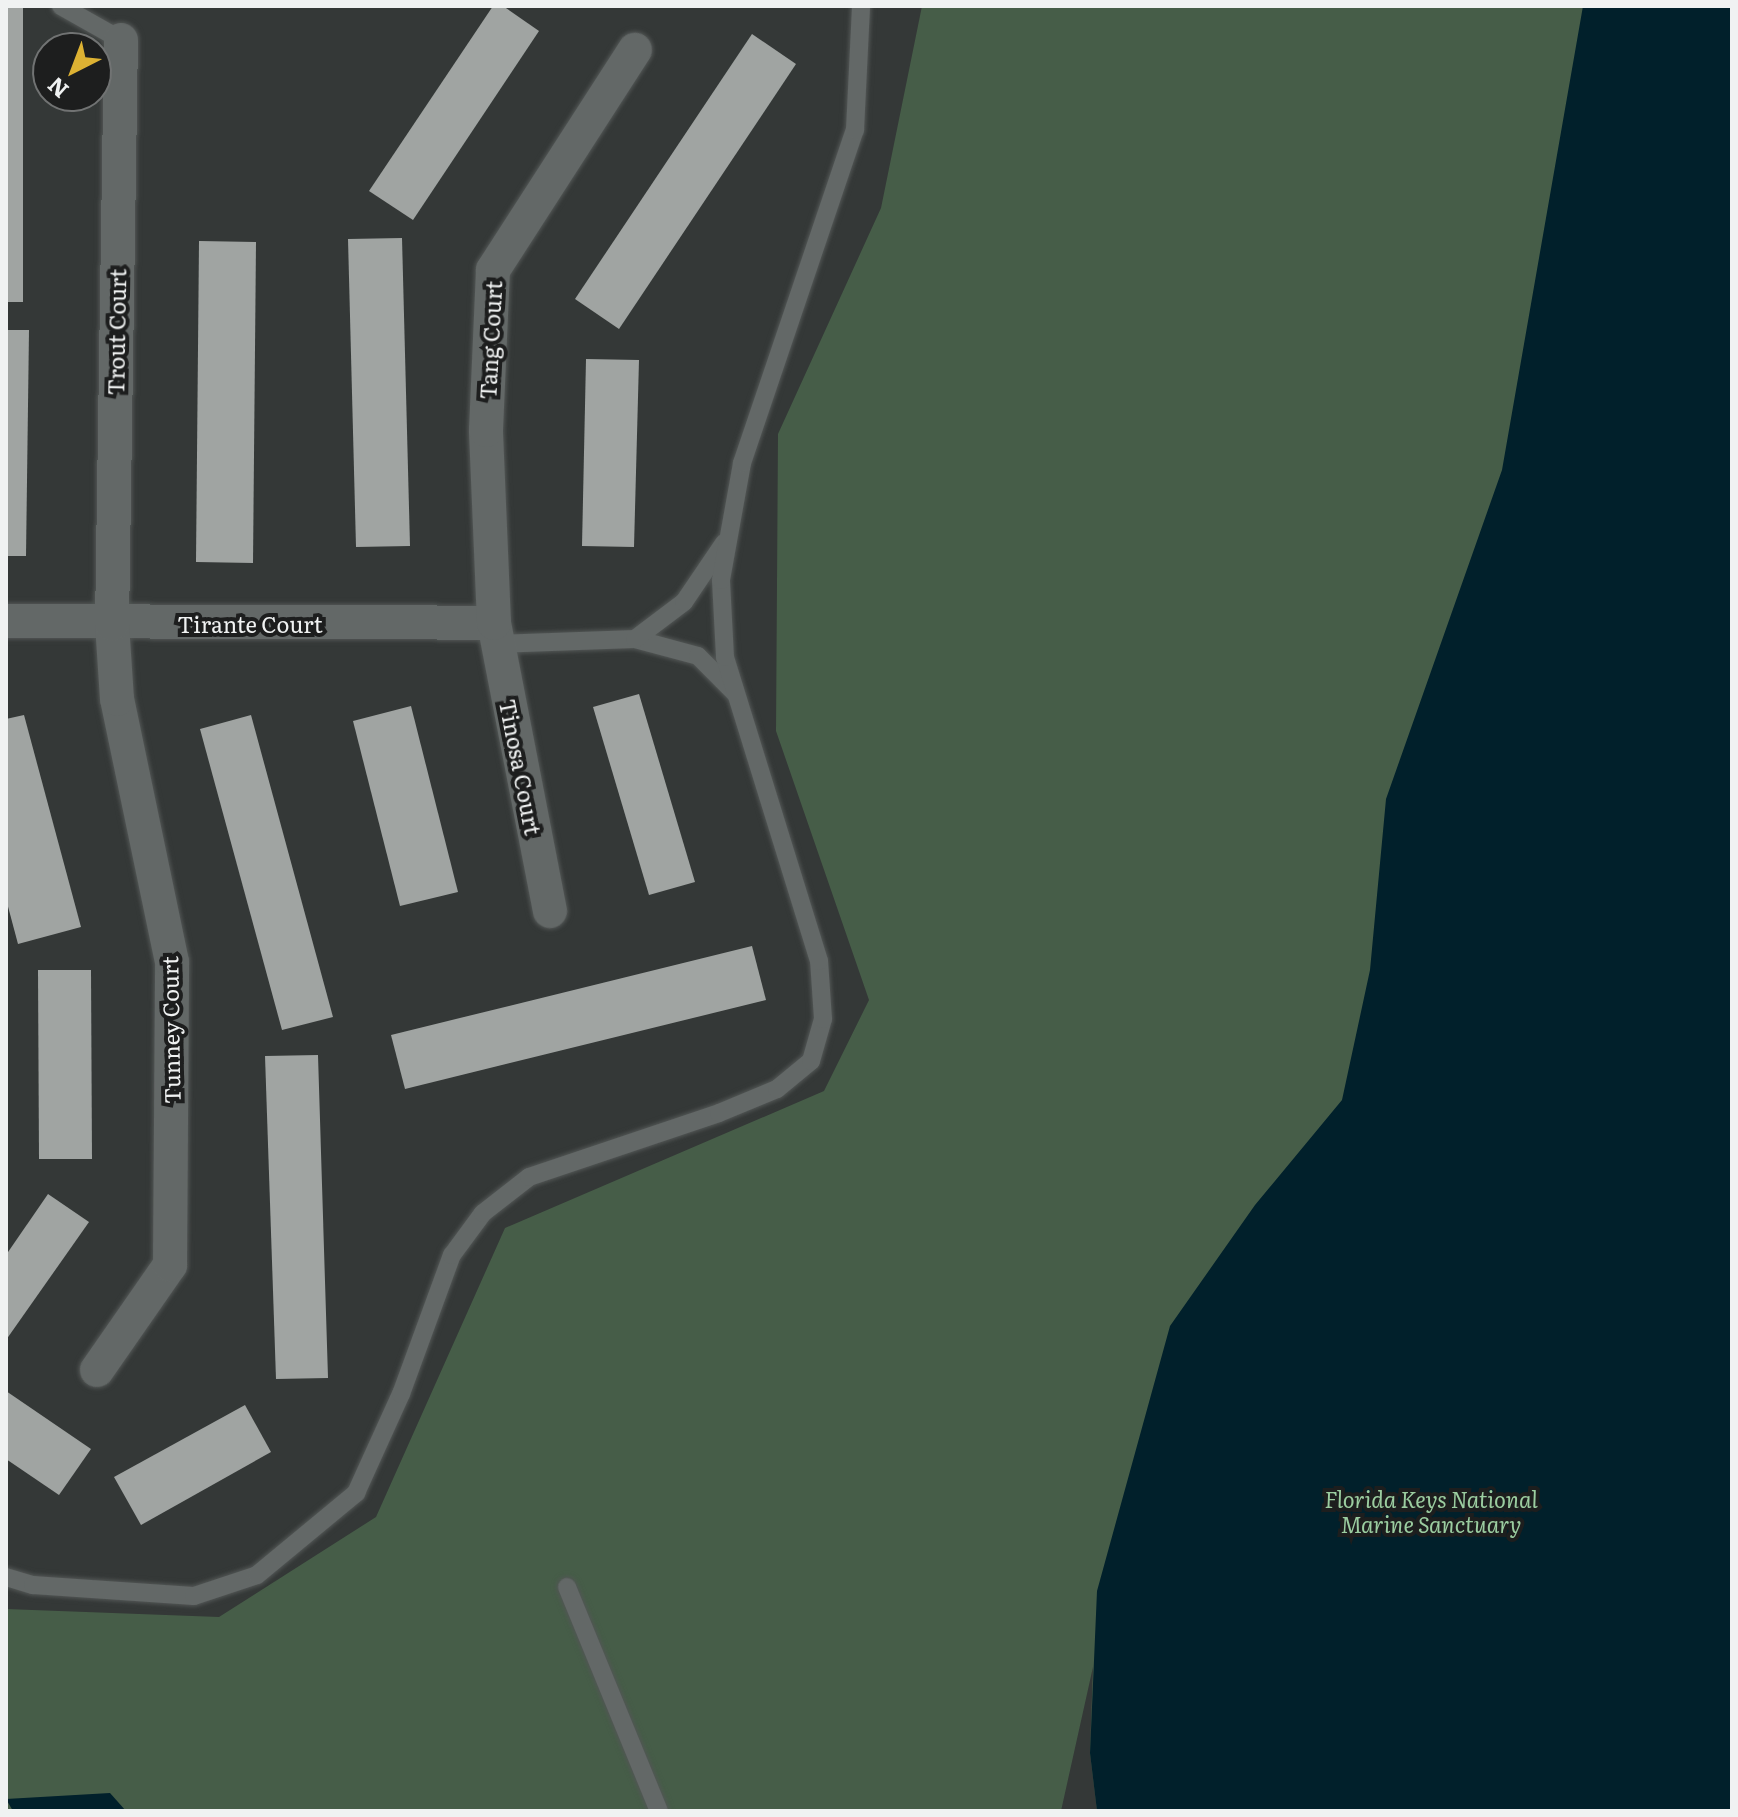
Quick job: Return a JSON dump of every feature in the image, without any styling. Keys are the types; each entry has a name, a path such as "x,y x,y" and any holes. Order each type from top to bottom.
{"street":[{"name":"Trout Court","path":"112,624 121,40"},
{"name":"Tang Court","path":"495,633 486,430 493,270 635,50"},
{"name":"Tirante Court","path":"6,621 495,633"},
{"name":"Tunney Court","path":"97,1370 170,1265 172,962 117,699 112,624"},
{"name":"Tinosa Court","path":"495,633 550,911"}],"lane":[{"path":"61,6 121,40"},
{"path":"6,1577 33,1585 194,1596 257,1575 356,1493 401,1394 452,1255 483,1213 529,1177 777,1089 811,1061 823,1019 819,961 725,657 721,595 742,463 855,130 861,6"},
{"path":"635,639 684,602 728,537"},
{"path":"495,633 635,639 698,656 738,696"},
{"path":"567,1587 659,1811"}],"green space":[{"path":"922,6 1732,6 1732,1811 1097,1811 1090,1753 1093,1667 1061,1811 6,1811 6,1609 219,1617 376,1517 505,1228 824,1091 869,1000 776,731 778,434 881,208"}],"water":[{"name":"Florida Keys National Marine Sanctuary","path":"1583,6 1732,6 1732,1811 1097,1811 1090,1753 1097,1591 1170,1326 1255,1205 1342,1100 1370,970 1386,799 1502,470"},
{"path":"110,1793 126,1811 13,1811 6,1799"}],"building":[{"path":"6,6 23,6 23,302 6,302"},
{"path":"493,6 503,6 539,31 413,220 369,191"},
{"path":"752,34 796,64 619,329 575,299"},
{"path":"402,238 410,546 356,547 348,239"},
{"path":"199,241 256,242 253,563 196,562"},
{"path":"6,330 29,330 26,556 6,556"},
{"path":"586,359 639,360 634,547 582,546"},
{"path":"639,694 695,882 649,895 593,707"},
{"path":"411,706 458,892 400,906 353,721"},
{"path":"24,715 81,927 18,944 6,899 6,719"},
{"path":"251,715 333,1017 282,1030 200,729"},
{"path":"752,946 766,1000 405,1089 391,1035"},
{"path":"38,970 91,970 92,1159 39,1159"},
{"path":"318,1055 328,1378 276,1379 265,1056"},
{"path":"48,1194 89,1222 6,1340 6,1255"},
{"path":"6,1391 91,1449 59,1495 6,1459"},
{"path":"245,1405 271,1452 141,1525 114,1477"}]}
